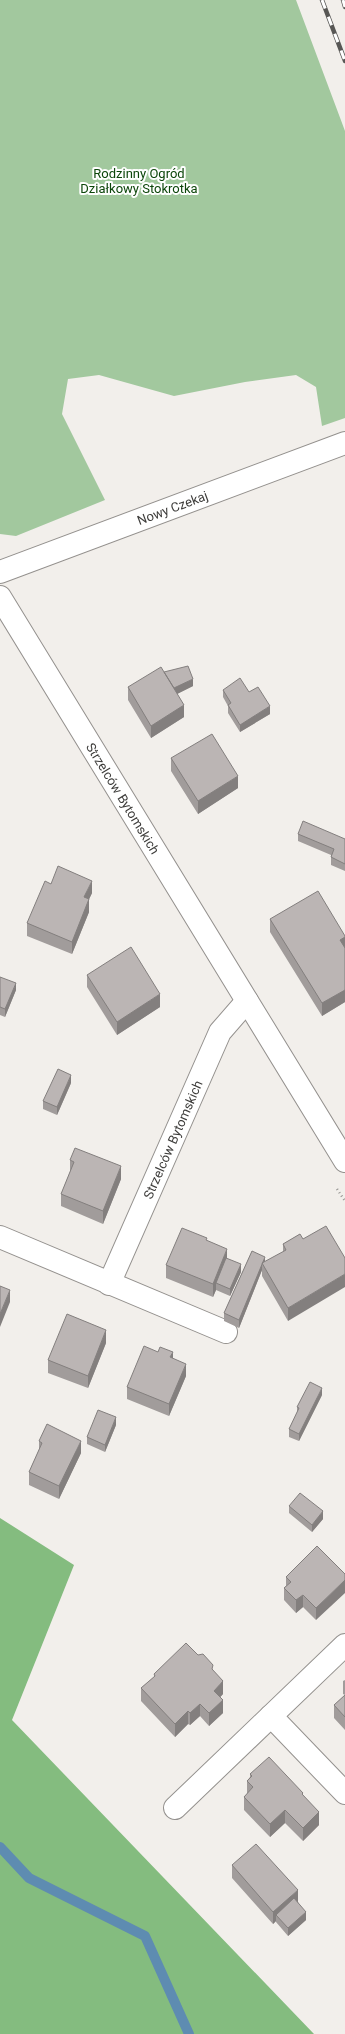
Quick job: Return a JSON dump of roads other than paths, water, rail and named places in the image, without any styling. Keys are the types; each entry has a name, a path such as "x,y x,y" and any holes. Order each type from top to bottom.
{"street":[{"name":"Nowy Czekaj","path":"0,572 345,443"},
{"name":"Strzelców Bytomskich","path":"0,597 345,1161"},
{"name":"Strzelców Bytomskich","path":"110,1284 220,1032 247,1001"},
{"path":"0,1238 226,1332"},
{"path":"175,1808 345,1645"},
{"path":"271,1716 345,1793"}],"waterway":[{"path":"0,1847 29,1878 145,1936 189,2034"}],"railway":[{"path":"322,0 345,61"},
{"path":"343,0 345,7"}],"park label":[{"name":"Rodzinny Ogród Działkowy Stokrotka","path":"139,180"}]}
